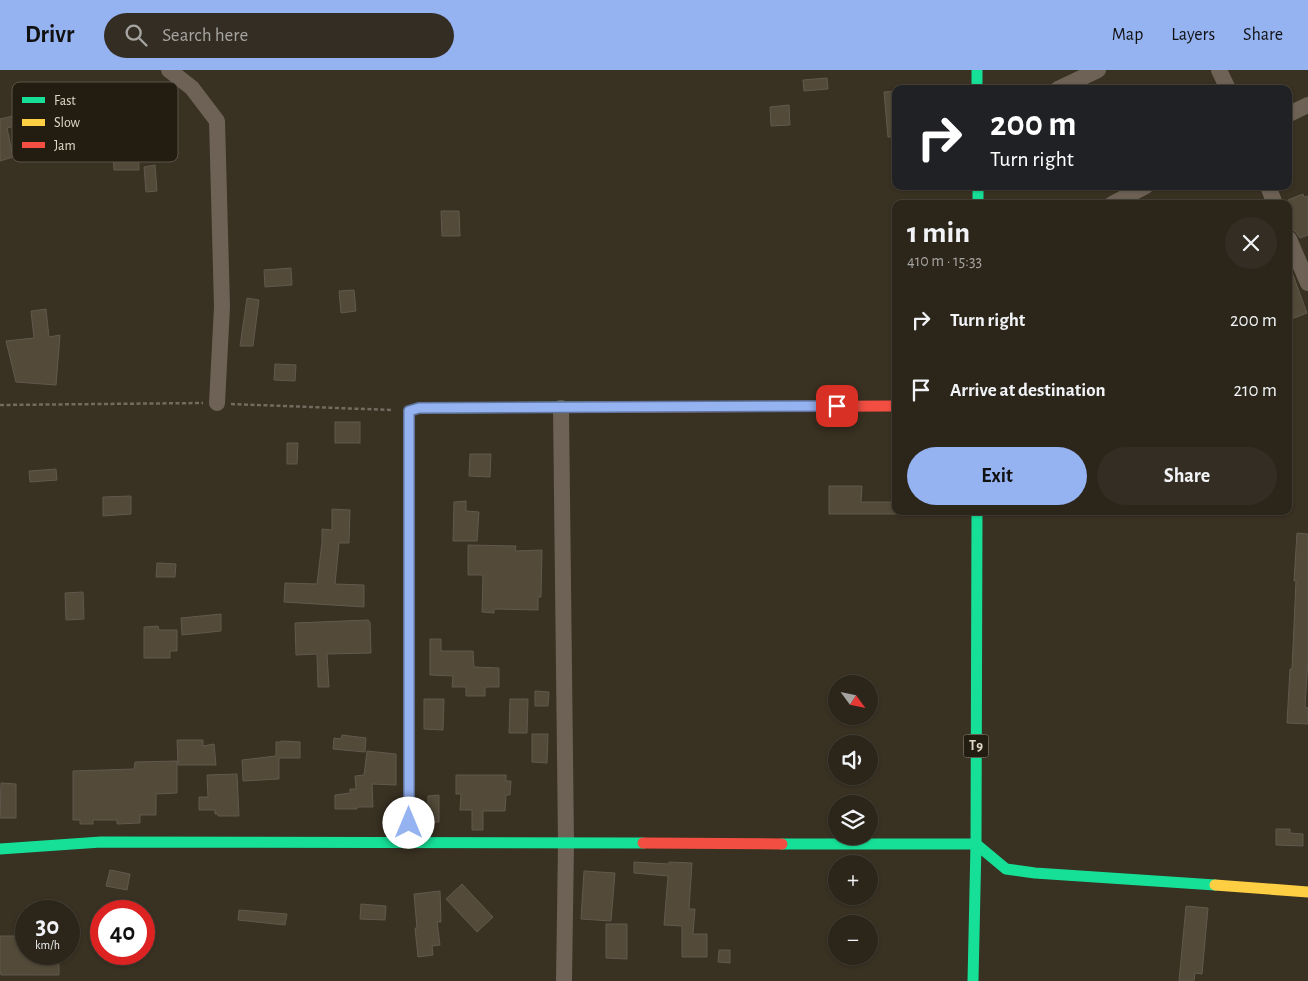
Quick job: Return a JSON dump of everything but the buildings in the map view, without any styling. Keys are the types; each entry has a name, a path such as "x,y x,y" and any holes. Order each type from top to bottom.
{"main road":[{"path":"977,70 977,85"},
{"path":"409,843 409,411 419,408 892,406"},
{"name":"T9","path":"973,981 976,844 977,515"},
{"path":"0,850 101,842 976,844 1006,869 1035,873 1308,892"}],"street":[{"path":"169,70 192,88 217,121 222,308 217,403"},
{"path":"1066,85 1098,70"},
{"path":"1219,70 1226,85"},
{"path":"1292,113 1308,105"},
{"path":"1120,200 1138,190"},
{"path":"1292,248 1301,273"},
{"path":"561,408 566,842 564,981"}],"path":[{"path":"0,405 22,405"}],"traffic: fast":[{"path":"977,70 977,85"},
{"path":"978,190 978,200"},
{"path":"409,843 409,411 419,408 595,407"},
{"path":"973,981 976,844 977,515"},
{"path":"0,849 101,842 643,843"},
{"path":"782,844 976,844 1006,869 1035,873 1215,885"}],"traffic: slow":[{"path":"1215,885 1308,892"}],"traffic: jam":[{"path":"595,407 892,406"},
{"path":"643,843 782,844"}],"route":[{"path":"409,823 409,411 419,408 837,406"}]}
